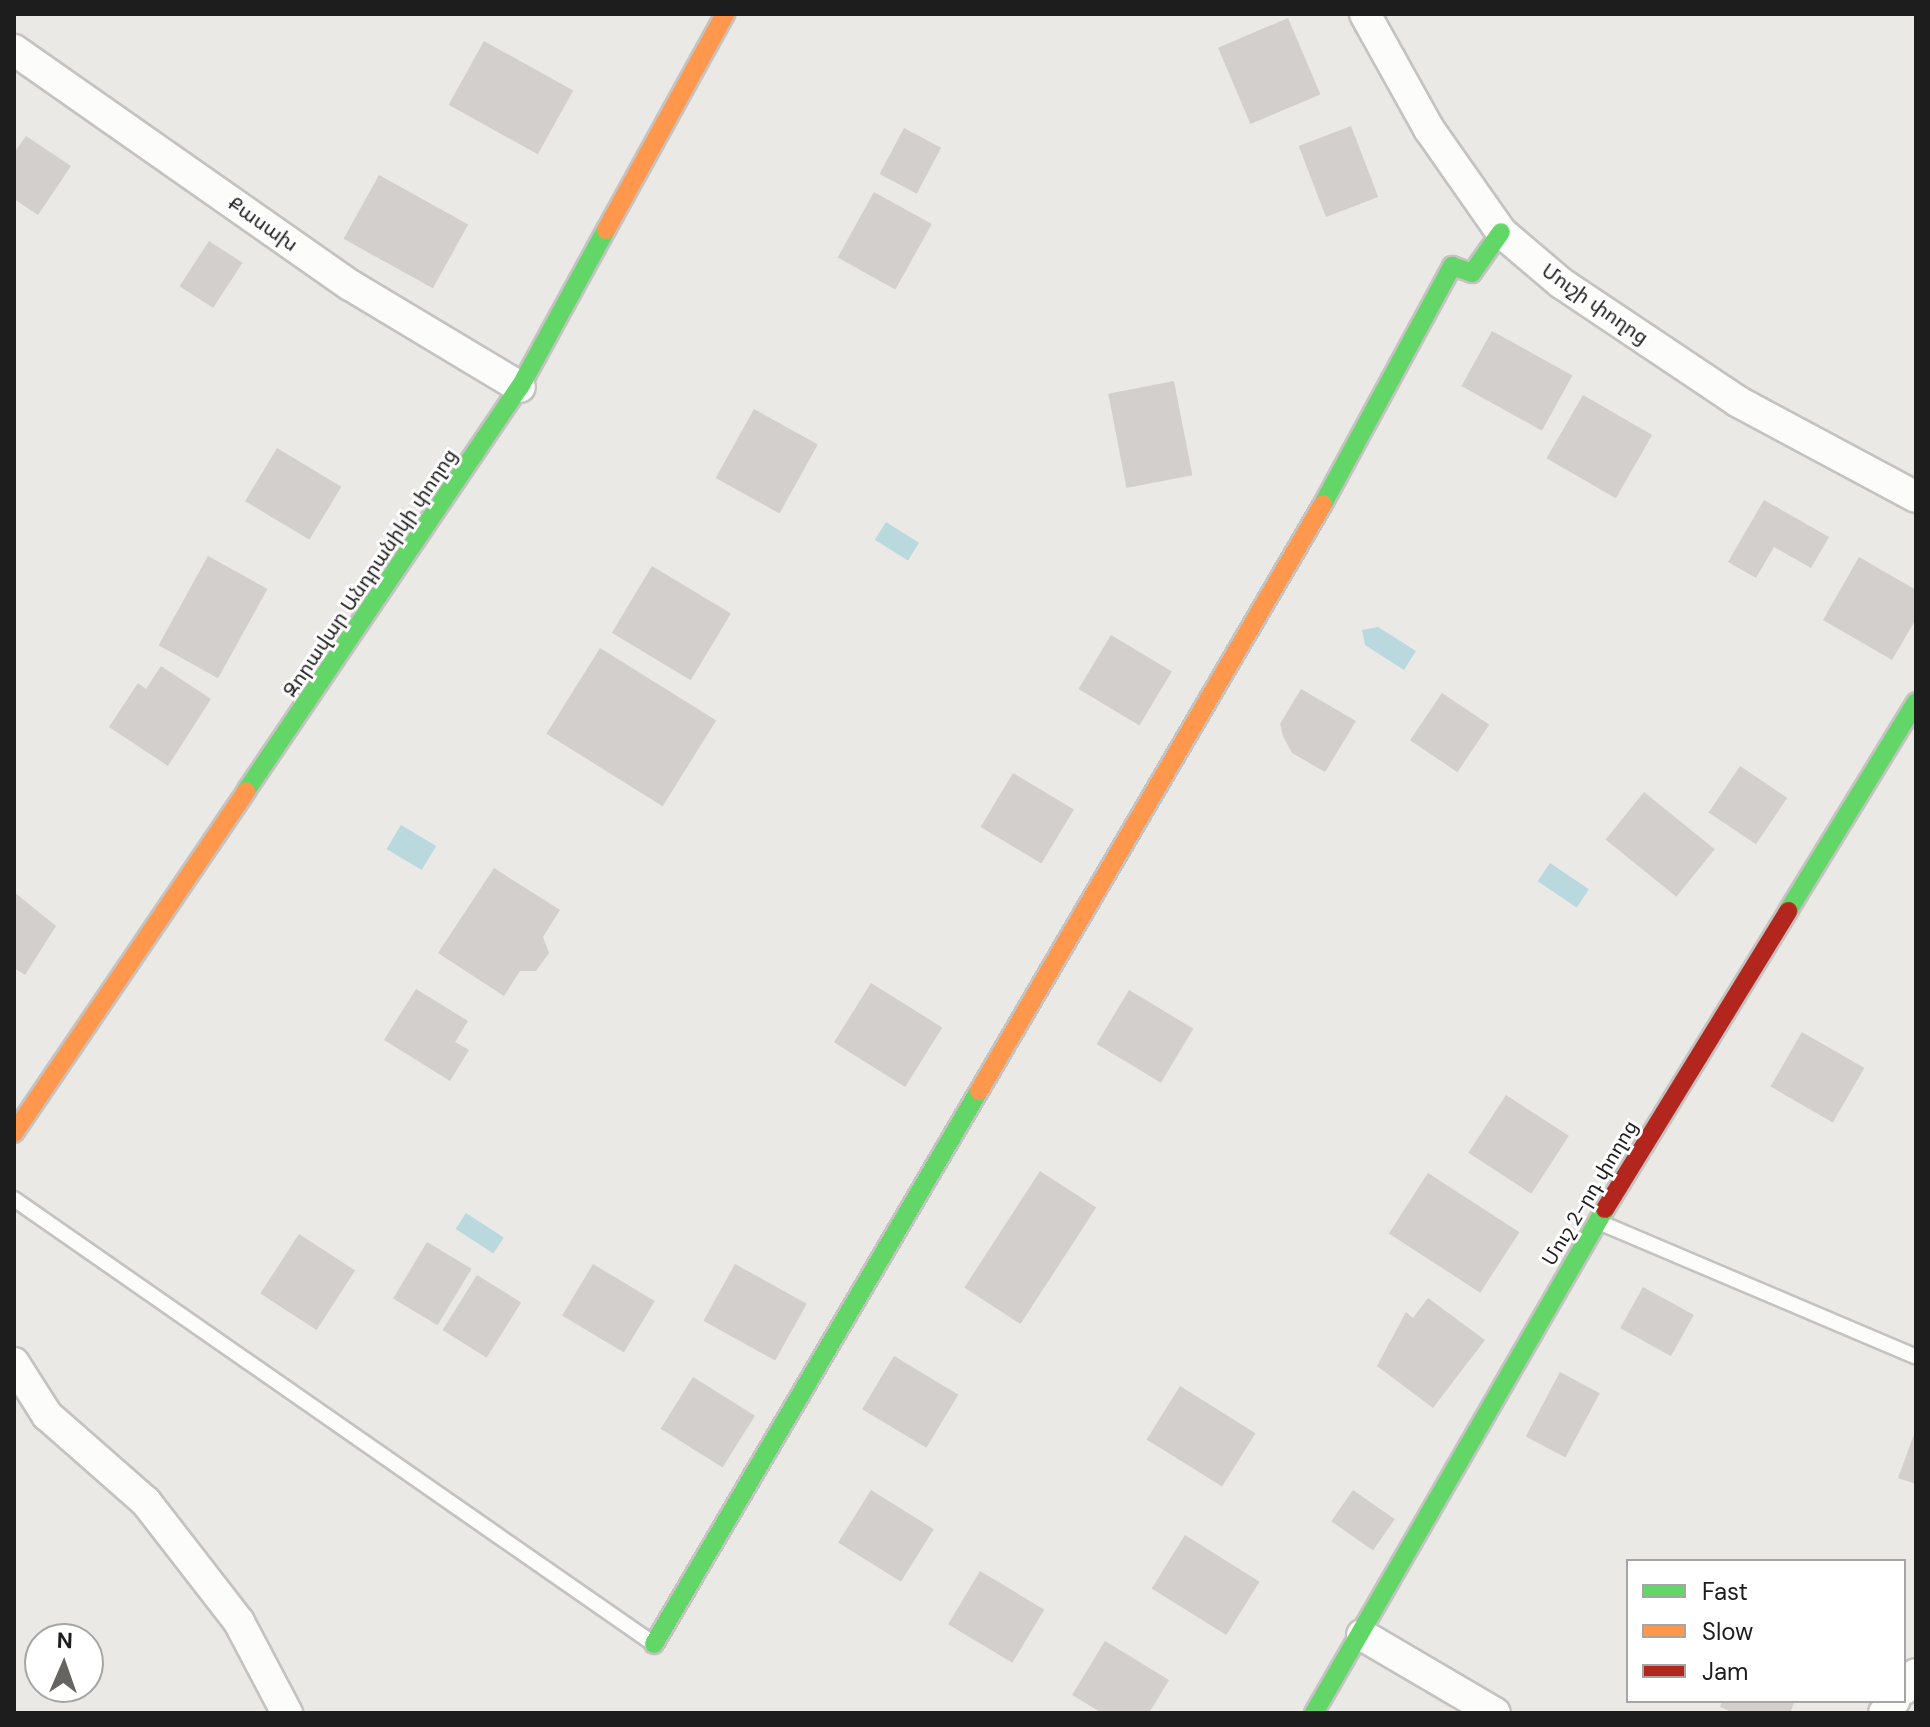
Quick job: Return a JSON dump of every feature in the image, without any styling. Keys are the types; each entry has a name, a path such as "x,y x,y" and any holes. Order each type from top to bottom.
{"street":[{"name":"Զորավար Անդրանիկի փողոց","path":"14,1133 520,387 725,14"},
{"name":"Մուշի փողոց","path":"1365,14 1429,129 1501,232 1561,283 1737,401 1916,497"},
{"name":"Քասախ","path":"14,50 350,285 520,387"},
{"path":"654,1644 1359,442 1452,266 1472,273 1501,232"},
{"name":"Մուշ 2-րդ փողոց","path":"1314,1713 1362,1635 1597,1222 1916,702"},
{"path":"14,1363 47,1415 146,1502 239,1622 287,1713"},
{"path":"1362,1635 1495,1713"}],"lane":[{"path":"14,1199 654,1644"},
{"path":"1597,1222 1916,1357"}],"water":[{"path":"886,522 919,543 908,560 875,540"},
{"path":"1378,627 1416,651 1404,670 1365,645 1362,630"},
{"path":"401,825 436,846 422,870 387,849"},
{"path":"1550,863 1589,889 1577,908 1538,881"},
{"path":"466,1213 504,1238 493,1253 456,1229"}],"building":[{"path":"1288,18 1320,94 1250,124 1218,48"},
{"path":"484,41 573,90 538,154 449,105"},
{"path":"1351,126 1378,197 1326,217 1299,146"},
{"path":"904,128 941,148 917,194 880,174"},
{"path":"26,136 71,166 38,215 14,199 14,153"},
{"path":"379,175 468,224 433,288 344,239"},
{"path":"874,192 932,224 895,290 838,258"},
{"path":"209,241 243,263 213,308 180,286"},
{"path":"1492,331 1572,376 1542,431 1461,386"},
{"path":"1174,381 1192,475 1127,488 1108,394"},
{"path":"1583,395 1652,435 1616,498 1546,458"},
{"path":"754,409 818,444 780,513 716,478"},
{"path":"277,448 341,487 309,540 245,501"},
{"path":"1764,500 1829,537 1811,568 1774,547 1756,578 1728,562"},
{"path":"208,556 267,589 218,678 159,645"},
{"path":"1859,557 1916,590 1916,619 1892,660 1823,620"},
{"path":"652,566 731,613 691,680 612,633"},
{"path":"1111,635 1172,672 1139,726 1079,689"},
{"path":"600,648 716,721 663,806 546,734"},
{"path":"161,666 211,699 168,766 109,727 138,683 146,689"},
{"path":"1301,689 1356,721 1325,772 1292,753 1283,736 1280,724"},
{"path":"1442,693 1489,725 1457,772 1410,740"},
{"path":"1740,766 1787,798 1756,844 1709,812"},
{"path":"1013,773 1074,810 1041,864 981,827"},
{"path":"1644,792 1715,849 1676,897 1606,839"},
{"path":"494,868 560,910 543,937 549,953 536,971 520,971 504,996 438,953"},
{"path":"14,892 56,926 25,975 14,968"},
{"path":"871,983 942,1028 905,1087 834,1042"},
{"path":"416,989 468,1021 455,1042 469,1050 450,1081 384,1040"},
{"path":"1129,990 1193,1029 1161,1083 1097,1044"},
{"path":"1802,1032 1864,1068 1833,1123 1770,1087"},
{"path":"1506,1095 1569,1136 1531,1194 1468,1153"},
{"path":"1040,1171 1096,1207 1020,1324 964,1288"},
{"path":"1428,1173 1519,1232 1480,1293 1389,1233"},
{"path":"299,1234 355,1270 317,1330 260,1294"},
{"path":"427,1242 472,1269 438,1325 393,1299"},
{"path":"593,1264 655,1301 624,1353 562,1315"},
{"path":"735,1264 807,1304 775,1361 703,1321"},
{"path":"477,1275 521,1303 487,1358 443,1330"},
{"path":"1643,1287 1694,1315 1671,1356 1620,1328"},
{"path":"1428,1298 1485,1340 1433,1408 1377,1366 1406,1312 1413,1318"},
{"path":"894,1356 958,1395 926,1448 862,1409"},
{"path":"1560,1372 1600,1393 1565,1458 1526,1436"},
{"path":"693,1377 755,1416 723,1467 661,1429"},
{"path":"1180,1386 1255,1433 1222,1487 1147,1439"},
{"path":"1916,1429 1916,1484 1898,1478"},
{"path":"871,1490 934,1529 901,1582 838,1543"},
{"path":"1353,1490 1395,1519 1373,1550 1331,1521"},
{"path":"1185,1535 1260,1582 1226,1635 1152,1588"},
{"path":"980,1571 1044,1610 1012,1663 948,1624"},
{"path":"1105,1641 1169,1680 1149,1713 1102,1713 1072,1695"},
{"path":"1721,1703 1794,1703 1790,1713 1734,1713 1720,1707"}],"traffic: fast":[{"path":"246,791 520,387 606,230"},
{"path":"1323,504 1452,266 1472,273 1501,232"},
{"path":"1788,911 1916,702"},
{"path":"654,1644 979,1091"},
{"path":"1314,1713 1605,1209"}],"traffic: slow":[{"path":"606,230 725,14"},
{"path":"979,1091 1323,504"},
{"path":"14,1133 246,791"}],"traffic: jam":[{"path":"1605,1209 1788,911"}]}
